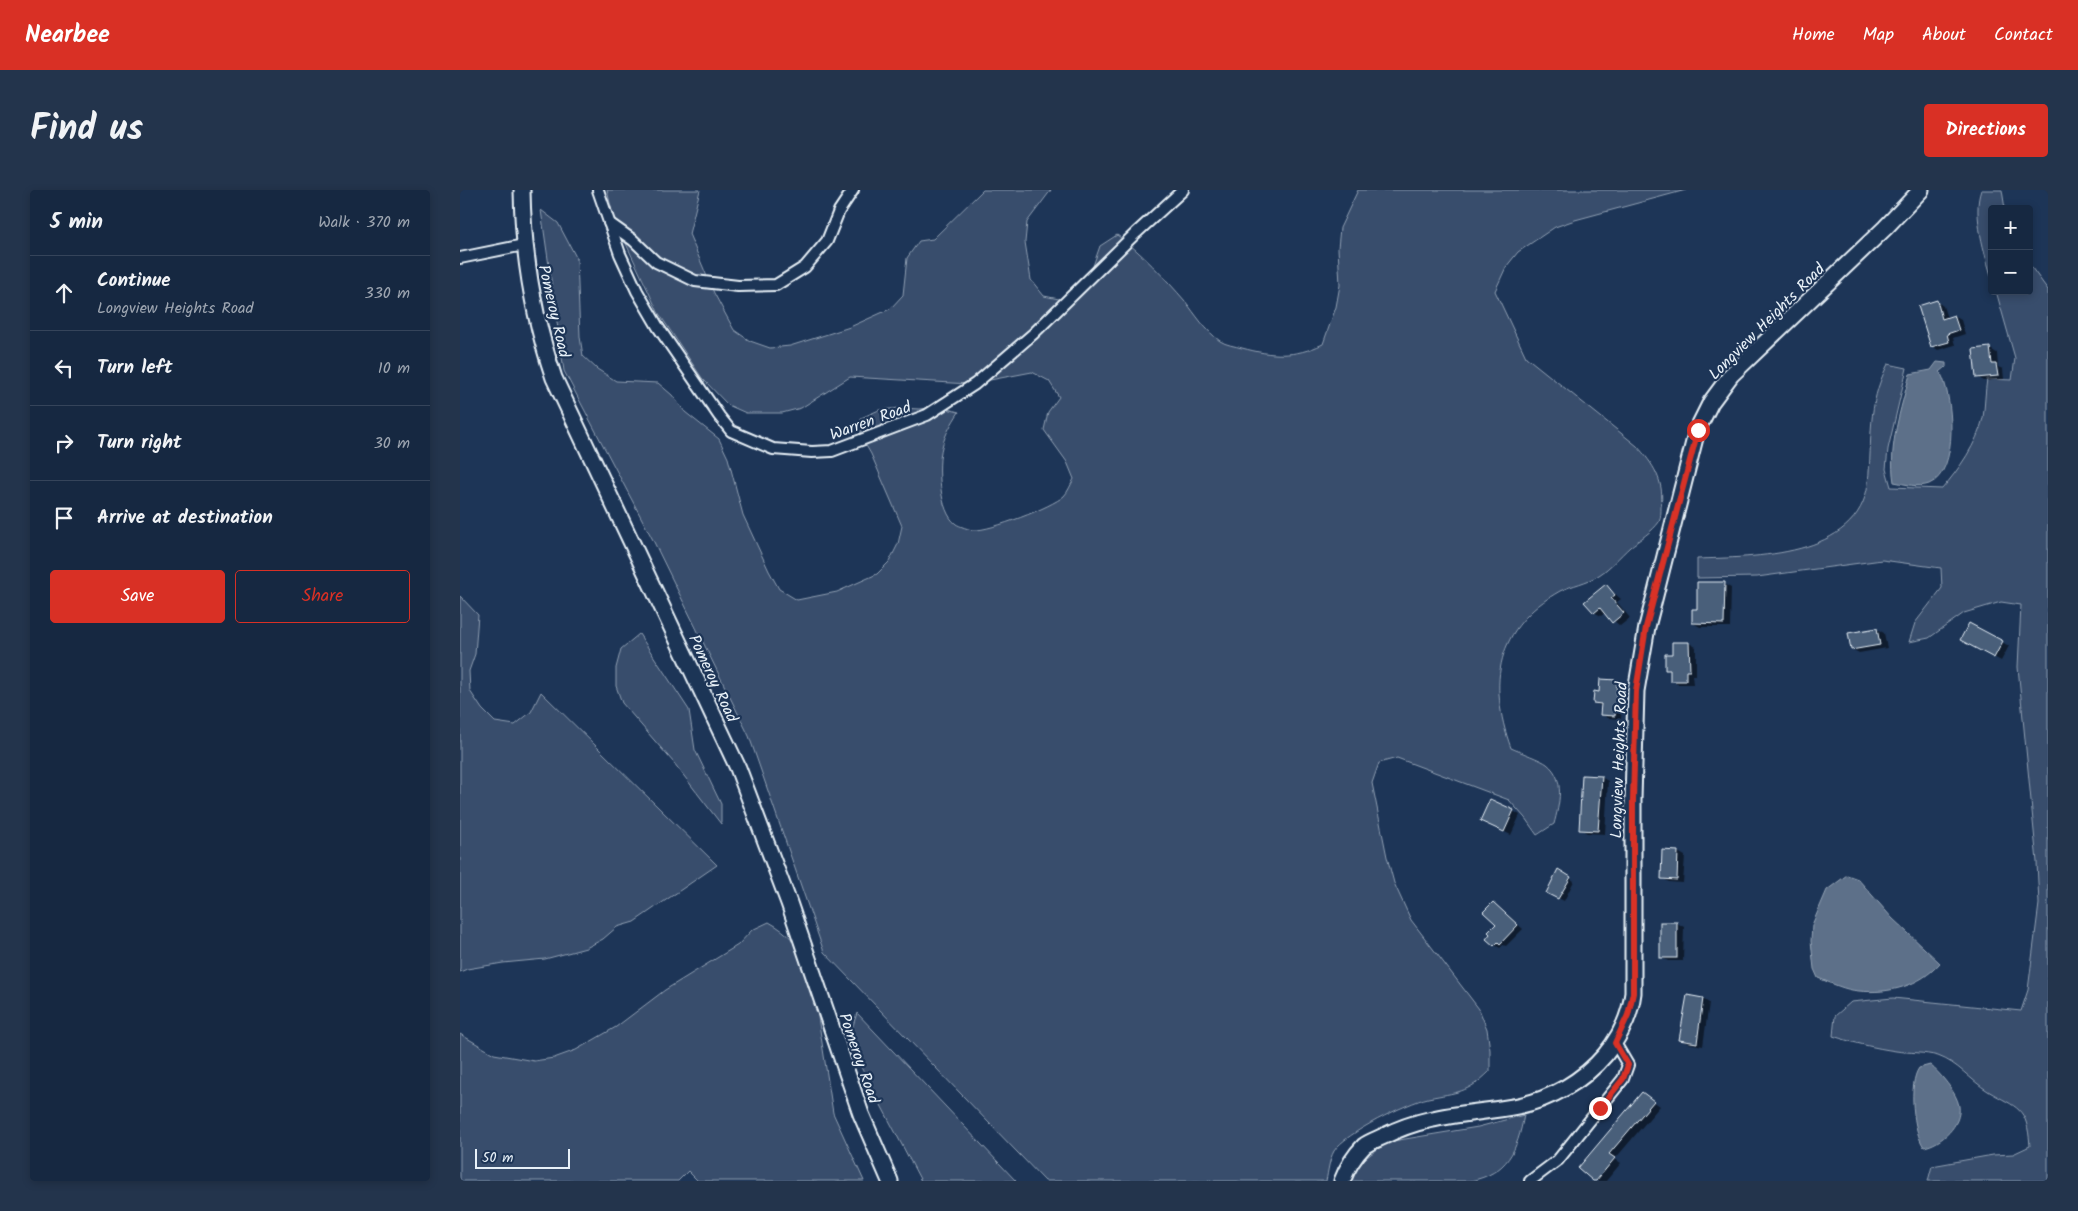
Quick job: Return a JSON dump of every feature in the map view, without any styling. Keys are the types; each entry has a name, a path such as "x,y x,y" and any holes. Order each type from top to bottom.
{"street":[{"name":"Pomeroy Road","path":"522,190 524,244 535,317 554,378 738,768 789,903 861,1114 877,1155 890,1181"},
{"name":"Warren Road","path":"598,190 620,254 637,291 658,327 708,403 731,431 773,449 832,451 927,415 974,384 1033,334 1136,233 1183,190"},
{"path":"609,223 634,240 656,262 695,280 738,286 776,285 805,267 827,242 839,211 854,190"},
{"name":"Longview Heights Road","path":"1342,1181 1348,1166 1365,1145 1396,1130 1437,1116 1519,1105 1558,1092 1585,1074 1615,1043 1628,1015 1633,993 1634,721 1640,661 1650,615 1698,430 1710,402 1731,375 1885,228 1921,190"},
{"path":"460,258 524,244"},
{"path":"1530,1181 1558,1160 1623,1079 1628,1065 1615,1043"}],"shaded area":[{"path":"607,190 700,190 689,234 714,293 734,330 750,341 770,348 790,346 850,327 890,309 903,295 907,258 919,241 933,239 983,190 1051,190 1027,222 1025,242 1031,280 1044,296 1064,300 1084,292 1100,246 1117,235 1161,275 1185,301 1205,327 1220,341 1253,351 1293,354 1323,344 1336,307 1340,285 1338,248 1340,228 1358,190 1686,190 1555,227 1518,252 1506,267 1495,291 1526,357 1637,446 1653,466 1659,481 1662,498 1659,522 1646,535 1599,575 1560,591 1539,605 1522,621 1510,639 1502,658 1499,679 1500,701 1511,748 1544,762 1553,770 1557,777 1560,792 1554,824 1537,835 1509,800 1397,758 1379,763 1372,783 1394,883 1411,920 1479,1009 1487,1029 1490,1071 1482,1079 1461,1091 1428,1098 1406,1106 1350,1136 1334,1151 1326,1181 1045,1181 824,952 749,736 653,540 564,371 541,210 558,223 577,259 580,337 583,356 597,369 616,381 658,383 672,395 685,412 719,439 728,458 743,515 769,571 779,589 797,600 837,592 877,574 889,562 898,544 902,526 871,454 861,437 861,418 879,410 900,408 939,407 959,412 943,442 940,455 943,499 950,518 956,524 972,530 982,529 1006,523 1034,512 1057,501 1068,490 1074,479 1067,462 1044,430 1048,412 1059,397 1049,381 1032,372 969,384 850,377 801,408 782,413 746,413 728,405 702,378 658,312 613,216"},
{"path":"1981,190 2002,190 2004,205 1988,205 1988,264 1979,223"},
{"path":"2033,269 2048,290 2048,1181 1928,1181 1932,1166 1993,1155 2013,1154 2030,1146 2029,1133 2023,1116 2014,1106 1982,1087 1952,1063 1938,1056 1880,1048 1833,1036 1835,1016 1851,1002 1893,998 2021,1011 2028,990 2039,904 2037,862 2018,667 2021,605 2001,602 1964,613 1929,638 1909,642 1915,623 1942,588 1941,568 1882,560 1757,577 1697,578 1697,559 1746,557 1800,548 1825,539 1845,526 1860,508 1868,483 1873,409 1876,394 1888,364 1907,368 1888,449 1886,469 1891,487 1942,489 1961,465 1972,447 1980,428 1983,418 1987,379 2012,380 2015,358 1997,295 2033,295"},
{"path":"1937,362 1946,363 1946,367 1940,372 1945,383 1950,414 1950,449 1946,465 1939,477 1929,484 1916,486 1894,482 1894,441 1910,374 1931,370"},
{"path":"460,596 478,615 475,654 469,671 470,691 482,709 495,722 515,725 531,712 541,692 717,865 634,922 617,927 603,939 586,948 545,959 503,963 467,969 460,972"},
{"path":"639,634 689,710 695,750 721,804 721,824 674,763 622,703 616,686 616,668 621,649"},
{"path":"1847,875 1858,879 1892,918 1940,963 1932,971 1923,978 1903,987 1870,992 1838,986 1818,978 1814,969 1811,941 1812,925 1827,890"},
{"path":"769,922 793,941 810,966 833,1113 864,1181 698,1181 688,1171 678,1181 460,1181 460,1034 494,1054 534,1061 554,1058 576,1050 616,1027 665,990 738,945 752,930"},
{"path":"857,1013 1016,1181 921,1181 853,1052 851,1032"},
{"path":"1930,1065 1952,1089 1958,1101 1959,1113 1954,1127 1949,1133 1937,1142 1924,1147 1917,1130 1913,1096 1919,1068"},
{"path":"1524,1115 1518,1139 1509,1158 1502,1166 1483,1177 1470,1181 1351,1181 1355,1166 1387,1142 1478,1127"}],"building":[{"path":"1937,300 1942,319 1954,315 1959,330 1947,334 1949,342 1931,347 1918,306"},
{"path":"1990,347 1992,364 1996,364 1998,376 1976,378 1973,349"},
{"path":"1697,582 1725,582 1724,624 1692,623 1692,609 1697,609"},
{"path":"1606,584 1615,595 1611,598 1624,613 1612,623 1600,608 1594,613 1584,602"},
{"path":"1969,623 2003,641 1994,658 1960,640"},
{"path":"1877,628 1880,645 1851,650 1848,633"},
{"path":"1672,642 1689,642 1690,671 1686,671 1686,681 1670,681 1670,670 1665,670 1665,654 1672,654"},
{"path":"1600,679 1617,680 1615,716 1600,715 1601,704 1593,703 1594,691 1599,692"},
{"path":"1582,775 1602,776 1598,831 1579,830"},
{"path":"1490,799 1514,810 1504,832 1480,821"},
{"path":"1662,850 1678,851 1677,880 1661,879"},
{"path":"1558,869 1571,877 1558,899 1546,893"},
{"path":"1493,902 1518,925 1500,944 1498,942 1494,946 1486,939 1490,934 1488,932 1496,924 1483,912"},
{"path":"1660,922 1677,922 1677,958 1660,958"},
{"path":"1687,995 1703,998 1697,1043 1679,1040"},
{"path":"1642,1092 1654,1101 1609,1154 1615,1158 1596,1181 1593,1181 1578,1168"}],"route":[{"path":"1600,1108 1623,1079 1628,1065 1615,1043 1628,1015 1633,993 1634,728 1640,661 1646,627 1698,430"}]}
